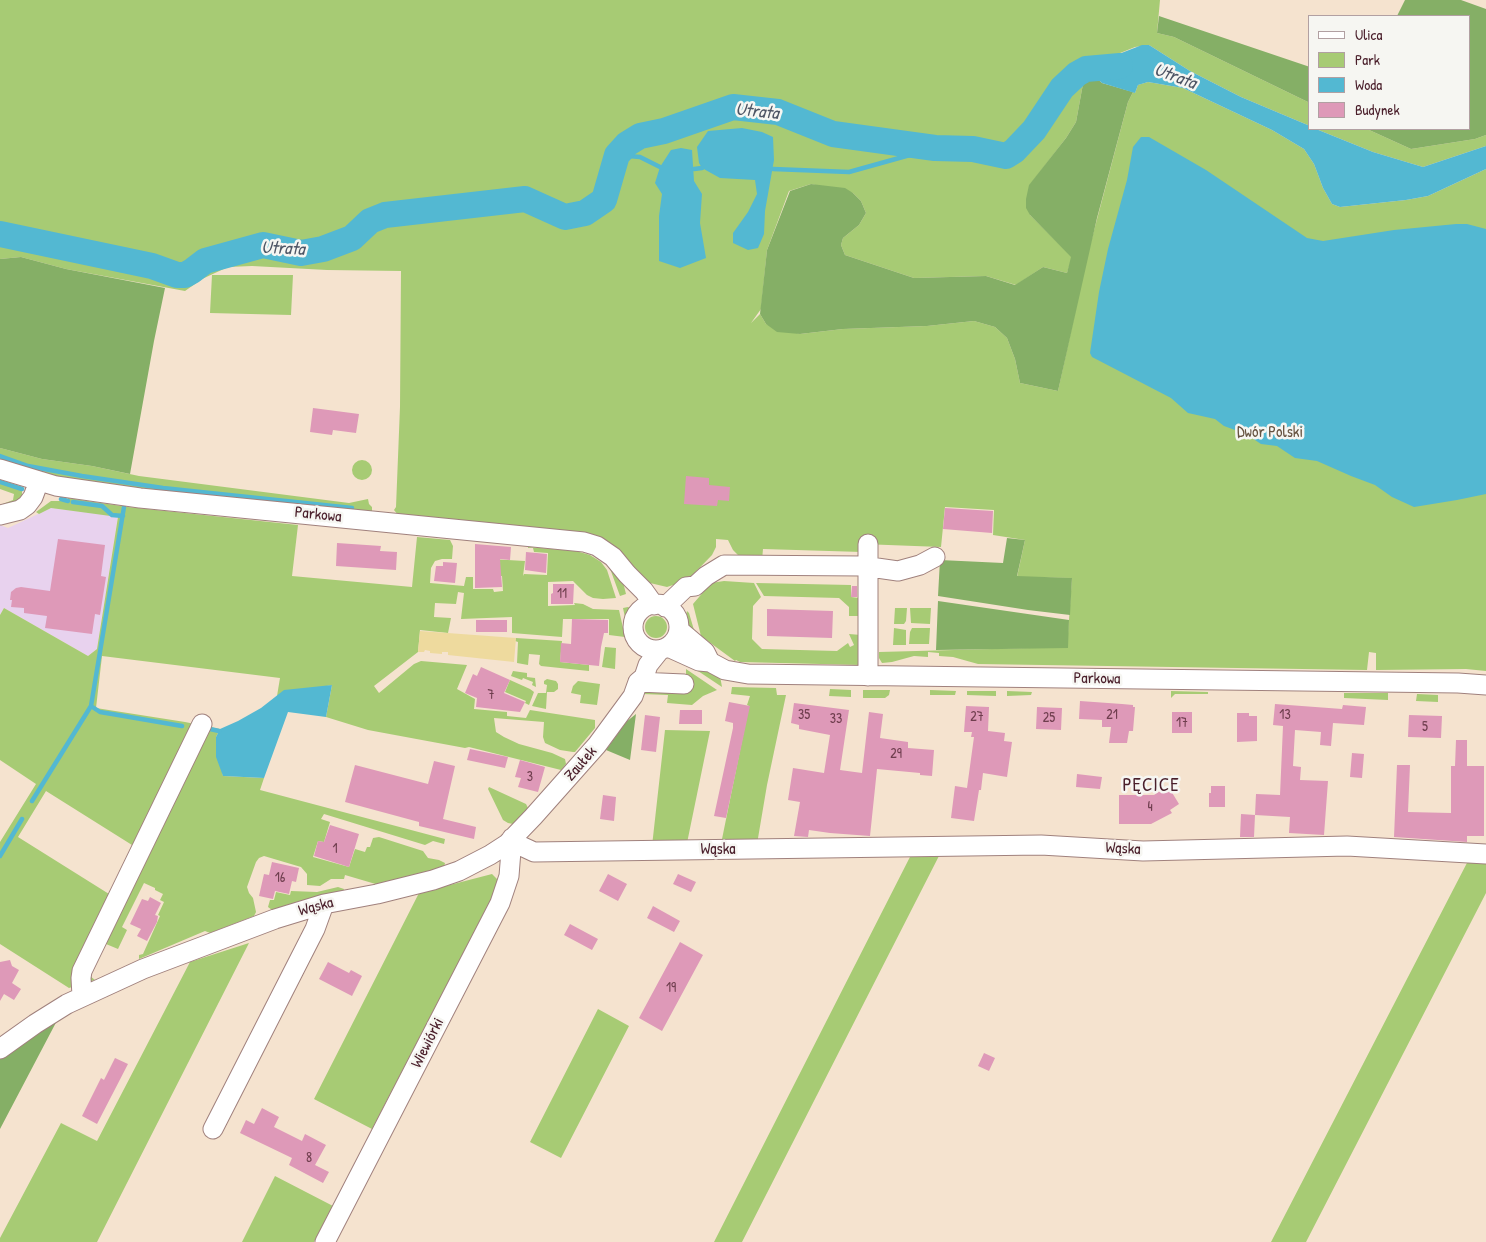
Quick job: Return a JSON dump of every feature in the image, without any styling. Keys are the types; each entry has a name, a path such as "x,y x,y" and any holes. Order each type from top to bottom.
{"street":[{"name":"Parkowa","path":"0,469 66,488 140,498 584,542 597,546 609,554 644,591 663,615 705,652 710,662"},
{"path":"0,516 20,510 27,505 34,495 38,481"},
{"path":"868,544 868,676"},
{"path":"869,567 903,570 925,563 935,556"},
{"name":"Zaułek","path":"512,838 597,745 629,702 648,666 664,648 675,640 663,615 680,613 694,594 695,586 716,569 726,565 869,567"},
{"path":"640,643 633,627 663,615"},
{"name":"Parkowa","path":"640,643 649,649 664,648 699,661 710,662 725,670 743,674 1458,683 1486,685"},
{"name":"Zaułek","path":"638,682 635,673 640,643"},
{"path":"638,682 684,684"},
{"path":"82,996 80,978 82,971 202,724"},
{"name":"Wąska","path":"0,1049 51,1013 82,996 143,969 226,936 324,904 420,884 459,872 501,848 512,838 519,845 534,852 1042,845 1143,851 1347,846 1486,854"},
{"name":"Wiewiórki","path":"325,1242 500,903 509,876 512,838"},
{"path":"213,1129 316,928 324,904"}],"shaded area":[{"path":"51,508 118,516 97,649 88,656 4,608 0,615 0,525 8,528"}],"green space":[{"name":"Dwór Polski","path":"0,0 1160,0 1157,33 1174,37 1308,102 1308,125 1241,97 1190,71 1149,45 1135,47 1088,66 1076,122 1029,186 1030,215 1072,257 1067,273 1043,267 1016,285 986,276 914,278 845,255 841,245 843,238 859,225 866,213 861,201 853,193 811,184 789,191 767,250 761,309 751,323 760,314 766,324 800,334 843,329 927,326 974,321 995,327 1007,338 1015,359 1020,383 1058,391 1087,257 1128,102 1138,85 1148,82 1183,88 1272,130 1304,149 1314,164 1323,188 1332,204 1340,207 1428,196 1486,169 1486,671 1466,669 1376,670 1376,653 1369,652 1367,670 978,664 953,657 939,656 939,653 928,652 928,657 914,656 882,663 879,658 879,652 1067,647 1072,578 1017,577 1025,540 993,535 994,510 945,507 941,547 862,544 862,552 763,549 762,560 742,559 733,550 728,540 716,539 716,547 712,555 678,590 673,585 667,587 650,583 646,586 621,555 399,516 394,510 396,507 400,407 401,271 252,266 228,267 202,279 185,291 66,269 21,257 0,259"},
{"path":"1405,0 1461,0 1486,9 1486,135 1475,139 1411,149 1369,130 1471,130 1471,15 1398,15"},
{"path":"1159,16 1308,66 1308,102 1174,37 1157,33"},
{"path":"1085,73 1094,76 1102,83 1133,92 1128,102 1097,218 1058,391 1020,383 1015,359 1007,338 995,327 974,321 927,326 843,329 800,334 777,332 766,324 760,314 767,250 790,191 811,184 845,188 861,201 866,213 859,225 843,238 841,245 845,255 914,278 986,276 1015,285 1043,267 1067,273 1071,257 1030,215 1026,208 1026,199 1029,185 1066,138 1076,122"},
{"path":"1318,130 1369,130 1411,149 1475,139 1486,135 1486,146 1423,167 1373,152"},
{"path":"21,257 66,269 165,288 130,474 92,466 42,459 0,448 0,259"},
{"path":"212,275 293,275 291,315 210,313"},
{"path":"0,448 42,459 92,466 139,476 349,503 368,499 372,507 372,513 140,490 69,480 0,461"},
{"path":"362,460 369,463 372,470 369,477 362,480 355,477 352,470 355,463"},
{"path":"0,480 22,488 22,495 19,500 0,510 0,505 13,500 14,494 0,489"},
{"path":"68,498 128,507 298,525 292,576 412,587 417,537 450,540 453,546 452,559 435,561 431,568 430,583 464,586 466,577 473,577 473,589 493,589 494,592 503,591 502,576 489,576 490,559 525,561 523,576 524,574 547,575 548,553 534,552 533,548 528,547 576,551 590,555 601,562 607,570 616,598 593,598 587,595 573,581 548,582 548,606 575,605 574,603 583,604 593,609 619,610 625,637 609,635 609,619 563,619 562,637 512,633 512,617 461,619 464,593 458,592 456,604 435,603 434,617 451,618 448,633 420,630 418,652 374,686 379,693 414,664 421,661 467,665 457,689 475,699 474,709 507,712 507,716 526,718 530,710 595,720 595,728 573,752 560,750 545,743 543,737 544,722 494,718 496,732 504,737 565,759 566,764 561,770 469,747 465,748 368,730 326,717 332,685 277,696 280,678 102,656 96,708 220,729 216,737 223,776 264,778 260,790 445,839 444,844 433,841 425,845 324,814 321,819 330,822 324,842 318,841 313,857 349,867 355,849 365,852 367,847 370,847 373,838 379,837 423,851 428,858 445,863 444,867 379,885 345,875 344,879 331,879 320,886 307,885 307,874 301,867 264,856 256,862 247,887 253,898 256,912 254,916 210,933 205,931 139,959 139,955 143,954 160,916 158,915 164,902 160,900 163,894 144,883 122,927 127,930 118,949 106,944 90,976 95,980 69,988 0,944 0,842 36,784 0,760 0,615 4,608 88,656 97,649 118,517 51,508 39,514 36,512 51,501 67,501","holes":["46,791 132,845 109,894 18,837"]},
{"path":"1007,538 1025,540 1017,576 1072,578 1070,615 938,596 940,560 1003,563"},
{"path":"608,563 623,582 626,594 620,596"},
{"path":"724,581 754,583 761,597 753,606 752,639 762,649 837,651 848,643 850,647 854,645 849,634 861,635 861,665 735,661 701,636 693,604 711,583"},
{"path":"756,583 851,585 851,597 859,598 858,616 849,616 849,607 839,598 764,596"},
{"path":"938,601 1069,620 1068,648 936,650"},
{"path":"628,607 631,609 628,632 623,608"},
{"path":"895,608 907,608 904,624 894,624"},
{"path":"910,608 931,608 930,624 911,623"},
{"path":"687,611 694,630 690,636 684,623"},
{"path":"652,616 660,616 667,623 667,631 660,638 652,638 645,631 645,623"},
{"path":"894,628 906,630 906,645 893,645"},
{"path":"912,628 930,628 929,644 909,644"},
{"path":"516,638 562,641 560,662 589,665 589,671 541,666 539,664 540,655 529,654 528,665 517,663 518,642 515,641"},
{"path":"605,647 616,648 615,669 602,667"},
{"path":"688,664 720,676 722,687 692,667"},
{"path":"686,669 717,690 703,696 692,705 667,703 668,695 642,694 644,691 686,690"},
{"path":"513,671 527,673 527,677 535,678 536,687 532,685 533,682 511,676"},
{"path":"547,679 556,681 558,689 554,692 547,692 546,709 532,706 538,693 546,693 547,685 544,684 544,681"},
{"path":"510,680 534,692 529,705 525,703 526,701 505,692"},
{"path":"578,681 600,684 597,705 580,703 581,695 571,693 573,686"},
{"path":"732,687 776,688 777,695 786,695 757,844 721,844 750,696 731,694"},
{"path":"830,689 851,690 851,697 829,696"},
{"path":"863,690 890,690 889,695 885,698 863,698"},
{"path":"930,690 956,691 955,695 930,695"},
{"path":"967,691 996,691 996,696 967,695"},
{"path":"1007,691 1032,692 1031,695 1007,696"},
{"path":"1171,691 1208,692 1208,694 1175,694 1171,698"},
{"path":"1344,693 1388,693 1388,700 1344,698"},
{"path":"1417,694 1438,695 1438,702 1416,701"},
{"path":"636,714 630,760 606,750 626,722"},
{"path":"665,730 710,731 687,843 652,846"},
{"path":"489,787 526,804 529,810 513,824 508,823 503,820 488,789"},
{"path":"941,852 742,1242 714,1242 912,853"},
{"path":"1486,858 1486,893 1306,1242 1271,1242 1469,859"},
{"path":"492,874 500,882 372,1129 314,1099 419,893"},
{"path":"338,887 344,889 343,892 325,895 272,910 268,907 270,900 274,900 276,892 290,895 291,891 317,892"},
{"path":"249,943 97,1242 0,1242 0,1238 61,1123 97,1141 190,962"},
{"path":"598,1009 629,1026 561,1158 530,1142"},
{"path":"61,1013 0,1129 0,1059"},
{"path":"275,1176 333,1206 314,1242 242,1242"}],"sand":[{"path":"420,631 516,638 514,662 448,655 448,652 442,652 442,654 430,653 430,651 425,650 424,652 418,652"}],"water":[{"path":"1142,45 1149,45 1190,71 1241,97 1308,125 1308,130 1318,130 1373,152 1423,167 1486,146 1486,169 1428,196 1340,207 1332,204 1323,188 1314,164 1304,149 1272,130 1183,88 1148,82 1138,85 1135,93 1102,83 1094,76 1085,73 1088,66"},
{"path":"742,128 762,132 773,137 774,160 765,211 764,234 758,248 748,250 733,243 733,233 748,212 757,194 755,180 720,178 702,168 699,163 697,147 708,131"},
{"path":"1141,137 1149,137 1206,170 1307,238 1323,241 1394,230 1456,224 1467,224 1486,229 1486,494 1414,507 1392,497 1375,485 1317,461 1295,458 1277,446 1261,444 1246,434 1224,426 1215,419 1188,413 1171,398 1092,357 1090,353 1099,292 1108,249 1127,180 1133,147"},
{"path":"681,148 692,150 694,181 702,194 700,223 706,258 680,268 659,261 659,216 662,194 655,183 660,167 671,150"},
{"path":"332,685 326,717 288,712 264,778 223,776 216,757 216,737 220,729 261,708 284,690"}],"building":[{"path":"313,408 359,414 356,433 333,430 332,435 310,432"},
{"path":"686,476 709,478 709,485 730,487 729,501 718,500 717,506 684,504"},
{"path":"945,508 993,511 992,533 943,529"},
{"path":"58,539 105,545 101,576 106,577 100,615 95,614 92,634 45,628 47,616 24,613 24,608 11,607 11,592 16,588 50,591"},
{"path":"337,543 381,546 380,551 397,552 396,570 336,566"},
{"path":"475,544 511,547 510,560 500,559 502,587 475,588"},
{"path":"526,552 547,554 546,573 525,570"},
{"path":"443,562 457,563 455,583 434,581 436,566 443,566"},
{"path":"553,584 574,584 573,604 551,604"},
{"path":"852,586 857,586 857,597 851,597"},
{"path":"767,609 833,611 832,638 767,636"},
{"path":"572,619 608,620 608,633 604,633 599,666 560,662 561,643 571,644"},
{"path":"476,620 507,620 507,632 476,632"},
{"path":"481,667 510,680 504,693 525,702 520,712 476,707 477,698 465,693 473,674 477,676"},
{"path":"1080,701 1133,705 1135,707 1133,731 1129,731 1127,743 1109,743 1111,727 1102,727 1102,720 1079,719"},
{"path":"729,702 750,706 726,818 714,816 733,728 733,723 725,721"},
{"path":"794,703 849,710 840,770 862,773 869,712 883,714 880,738 908,742 908,748 934,750 932,776 877,769 870,836 809,830 808,837 794,836 800,802 788,800 793,768 824,773 830,735 799,729 799,725 791,723"},
{"path":"1275,704 1342,709 1343,705 1366,707 1364,725 1333,723 1331,746 1320,745 1321,732 1295,730 1293,766 1301,767 1300,780 1328,781 1324,835 1289,833 1290,817 1255,815 1256,794 1280,795 1283,726 1273,725"},
{"path":"966,706 989,707 988,731 1005,733 1004,741 1012,742 1007,777 983,773 974,821 951,818 955,786 967,788 974,737 971,737 972,732 964,732"},
{"path":"1037,707 1062,708 1061,730 1036,729"},
{"path":"680,710 702,710 702,724 679,724"},
{"path":"1172,712 1192,712 1192,733 1172,733"},
{"path":"1237,713 1249,713 1249,716 1257,716 1257,741 1237,742"},
{"path":"645,715 660,717 656,752 641,750"},
{"path":"1409,715 1442,716 1441,738 1408,737"},
{"path":"1456,740 1467,740 1467,766 1484,766 1484,836 1467,836 1467,842 1394,837 1397,765 1410,765 1408,812 1451,813 1451,766 1455,766"},
{"path":"470,749 508,757 505,768 467,760"},
{"path":"1352,753 1364,754 1362,778 1350,777"},
{"path":"520,760 545,767 538,792 518,787 521,778 515,777"},
{"path":"434,761 455,766 443,819 476,827 474,839 419,826 419,822 345,802 355,765 428,784"},
{"path":"1077,774 1102,777 1100,789 1076,787"},
{"path":"1168,786 1179,804 1170,810 1172,813 1151,824 1119,824 1119,795 1154,795"},
{"path":"1211,786 1225,786 1225,807 1209,807"},
{"path":"603,795 616,797 614,821 600,819"},
{"path":"1241,814 1255,815 1254,837 1240,837"},
{"path":"330,825 359,834 349,867 314,856 318,841 324,842"},
{"path":"272,862 299,868 296,882 292,881 289,894 275,891 273,899 259,896 264,874 269,875"},
{"path":"608,874 627,884 618,901 599,891"},
{"path":"678,874 696,882 691,892 673,884"},
{"path":"150,897 161,903 155,915 158,916 157,922 147,941 137,936 141,929 130,924 142,899 148,901"},
{"path":"653,906 680,921 674,932 647,918"},
{"path":"570,924 598,939 592,950 564,935"},
{"path":"680,942 703,955 662,1031 639,1018"},
{"path":"10,960 12,966 19,970 12,983 21,989 14,1000 4,994 0,1001 0,962"},
{"path":"328,962 349,973 351,970 362,976 352,996 319,979"},
{"path":"984,1053 995,1058 989,1071 978,1066"},
{"path":"115,1058 128,1064 97,1124 82,1116 101,1078 104,1080"},
{"path":"262,1108 279,1117 274,1127 302,1141 305,1134 326,1145 315,1165 329,1172 323,1183 289,1165 292,1158 240,1133 246,1120 254,1124"}],"waterway":[{"name":"Utrata","path":"0,234 152,266 177,275 185,275 205,261 263,245 301,253 323,249 352,238 370,221 385,215 525,199 565,217 585,213 604,200 617,155 627,144 640,136 664,131 733,107 778,112 833,134 935,148 973,149 1006,156 1014,151 1034,130 1062,88 1077,74 1086,69 1120,66"},
{"path":"773,169 849,172 935,148"},
{"path":"617,155 640,157 660,167"},
{"path":"694,169 702,168"},
{"path":"0,456 28,466 163,488 352,508"},
{"path":"0,482 22,489"},
{"path":"61,499 68,501"},
{"path":"73,502 102,506 112,515 123,516"},
{"path":"32,801 91,706 124,507"},
{"path":"91,706 100,712 182,726"},
{"path":"210,729 219,731"},
{"path":"0,856 22,819"}],"district":[{"name":"PĘCICE","path":"1151,786"}]}
